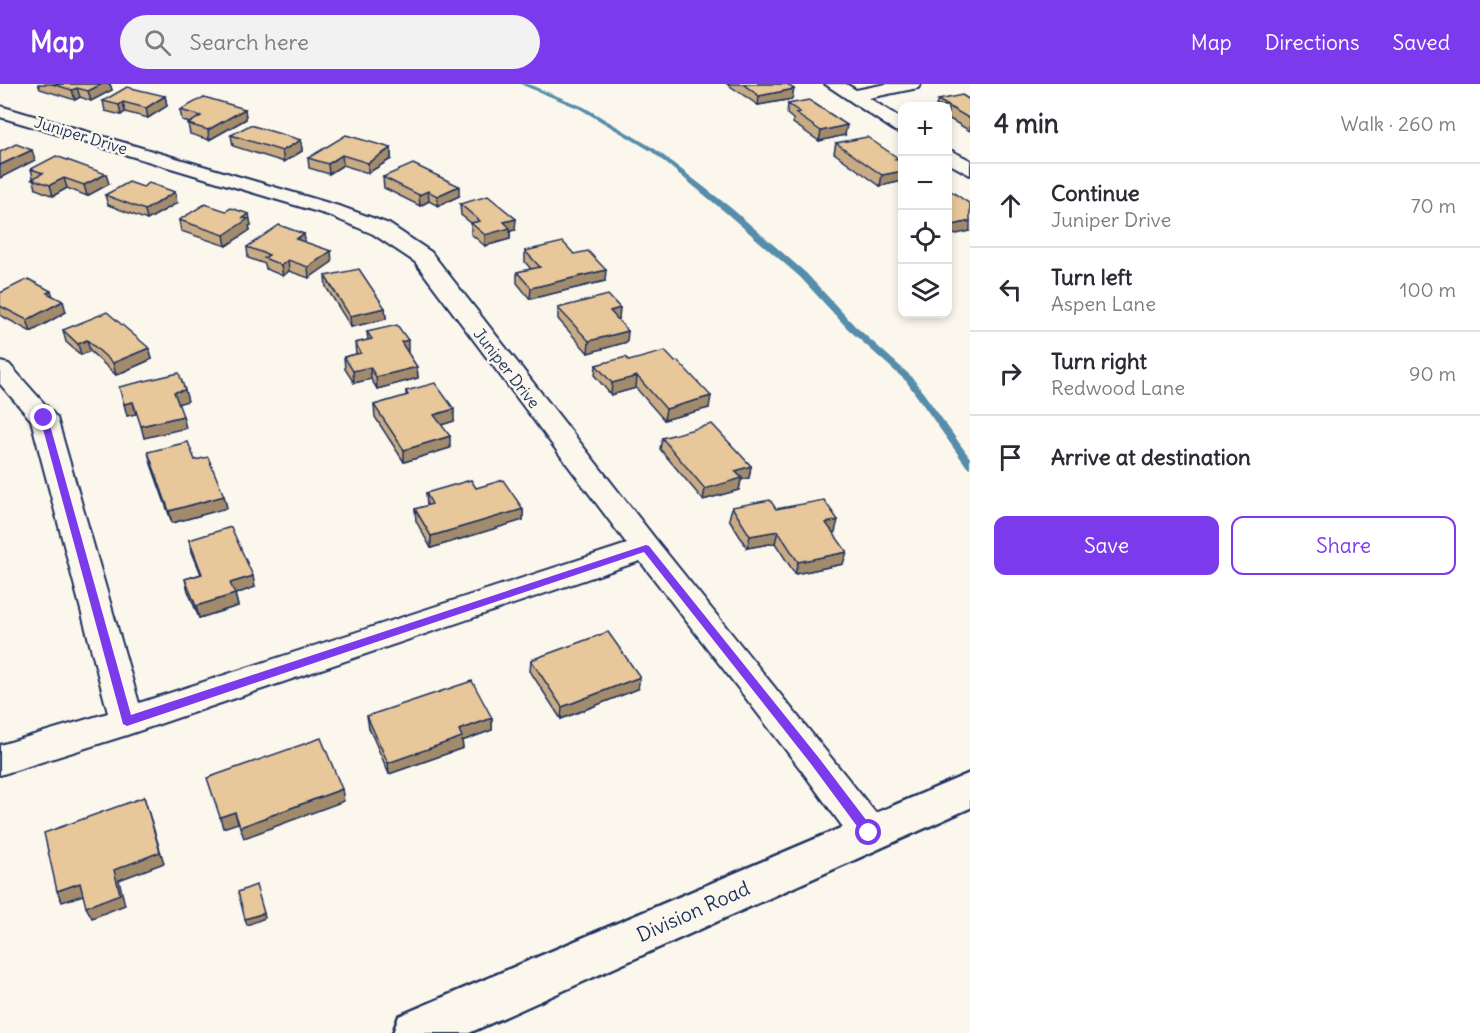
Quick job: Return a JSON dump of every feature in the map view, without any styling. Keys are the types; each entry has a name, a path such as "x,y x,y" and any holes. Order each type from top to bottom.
{"street":[{"path":"834,84 898,124"},
{"path":"853,96 912,84"},
{"name":"Juniper Drive","path":"0,111 324,208 381,229 423,257 646,548 815,761 869,833"},
{"path":"950,156 970,169"},
{"path":"0,369 44,418 127,721"},
{"path":"0,760 127,721 646,548"},
{"name":"Division Road","path":"416,1033 970,790"}],"building":[{"path":"52,84 102,84 88,91 77,88 72,90"},
{"path":"743,84 787,84 794,89 759,96"},
{"path":"127,87 165,96 146,108 123,102 119,105 103,101"},
{"path":"962,95 970,100 970,119 952,108 952,102 938,100"},
{"path":"204,97 245,109 208,130 188,124 201,116 180,110"},
{"path":"809,100 847,125 821,131 795,113 800,112 788,104"},
{"path":"250,125 301,140 282,151 231,135"},
{"path":"346,135 391,148 368,163 342,155 328,164 308,158"},
{"path":"867,137 898,158 895,159 898,161 898,172 882,175 836,143"},
{"path":"16,144 32,150 0,165 0,152"},
{"path":"56,156 106,174 84,185 64,178 50,185 32,179 43,173 31,169"},
{"path":"413,164 459,186 437,196 428,191 419,195 383,177"},
{"path":"129,182 143,187 149,183 175,192 145,210 105,195"},
{"path":"952,192 970,204 970,221 952,225"},
{"path":"488,196 516,219 504,222 510,228 485,235 471,223 480,221 460,204"},
{"path":"205,204 226,211 231,208 249,214 243,218 248,219 224,235 179,220"},
{"path":"279,225 304,234 296,239 331,251 308,267 288,260 281,265 264,258 269,255 247,247"},
{"path":"563,242 574,254 588,251 606,270 531,288 517,272 540,267 525,251"},
{"path":"359,269 385,308 350,316 325,276"},
{"path":"28,279 51,291 47,293 63,301 27,320 0,306 0,293"},
{"path":"608,295 620,308 610,311 628,331 589,341 558,308"},
{"path":"107,312 149,348 113,363 87,340 78,344 63,330"},
{"path":"397,325 408,340 401,342 417,367 376,377 370,367 353,371 344,357 361,353 355,343 372,339 367,332"},
{"path":"665,351 675,362 678,361 711,396 666,409 637,376 612,383 596,365 626,357 629,361"},
{"path":"179,373 185,390 174,392 183,416 141,426 133,402 124,404 119,387"},
{"path":"435,383 454,409 434,415 450,436 404,450 374,405 408,395 406,391"},
{"path":"712,424 751,466 735,471 742,478 705,489 662,438"},
{"path":"188,442 195,460 208,457 224,496 169,511 148,452"},
{"path":"471,480 476,488 503,480 523,509 431,536 415,509 432,504 426,493"},
{"path":"770,500 776,509 824,500 838,520 826,523 847,552 798,562 778,531 750,536 732,507"},
{"path":"231,527 253,576 230,583 235,594 196,606 185,579 202,574 189,540"},
{"path":"608,632 640,677 562,707 531,660"},
{"path":"472,681 492,718 459,730 462,737 388,763 367,716"},
{"path":"321,738 342,789 240,827 235,812 220,817 207,778"},
{"path":"144,797 160,852 114,870 120,894 86,907 80,883 57,891 44,833"},
{"path":"256,885 264,913 245,919 238,892"}],"waterway":[{"path":"523,84 582,108 653,150 728,210 803,275 851,327 909,379 970,465"}],"route":[{"path":"44,418 127,721 646,548 815,761 869,833"}]}
